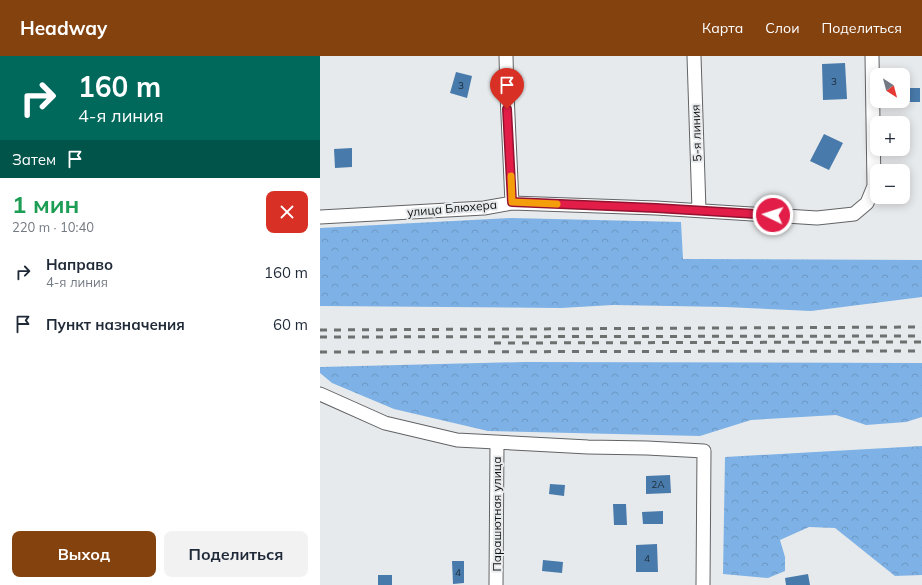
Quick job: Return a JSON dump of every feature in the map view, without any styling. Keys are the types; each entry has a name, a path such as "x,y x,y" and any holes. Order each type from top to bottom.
{"street":[{"path":"506,56 506,94 512,202"},
{"name":"5-я линия","path":"694,56 699,210"},
{"name":"улица Блюхера","path":"320,217 484,208 512,202 699,210 818,218 854,214 867,204 874,186 872,56"},
{"path":"320,394 385,423 457,440 588,448 647,448 704,451 703,585"},
{"name":"Парашютная улица","path":"496,443 496,585"}],"green space":[{"path":"511,218 681,222 683,259 922,260 922,297 811,311 725,307 613,305 561,308 320,306 320,228"},
{"path":"524,362 922,363 922,417 906,422 866,425 836,415 751,420 700,436 488,431 394,409 332,383 320,373 320,367"},
{"path":"922,446 922,575 895,576 835,528 809,527 780,540 785,557 785,571 768,578 723,574 725,457"}],"building":[{"path":"845,63 847,99 823,100 822,64"},
{"path":"456,72 472,76 467,98 450,93"},
{"path":"910,88 920,88 920,102 910,102"},
{"path":"824,134 843,143 829,170 810,161"},
{"path":"352,148 352,167 335,168 334,149"},
{"path":"670,475 671,493 646,494 646,476"},
{"path":"550,484 565,485 564,496 549,494"},
{"path":"613,504 626,504 627,525 614,525"},
{"path":"663,511 663,524 643,524 642,512"},
{"path":"657,544 658,572 636,572 636,545"},
{"path":"543,560 563,562 562,573 542,571"},
{"path":"452,561 464,561 464,583 453,584"},
{"path":"808,574 810,585 786,585 785,578"},
{"path":"378,575 392,575 392,585 378,585"}],"railway":[{"path":"320,330 922,327"},
{"path":"320,337 922,336"},
{"path":"494,343 922,342"},
{"path":"320,352 922,351"}],"slow traffic":[{"path":"511,176 512,202 557,204"}],"route":[{"path":"507,109 512,202 773,215"}]}
